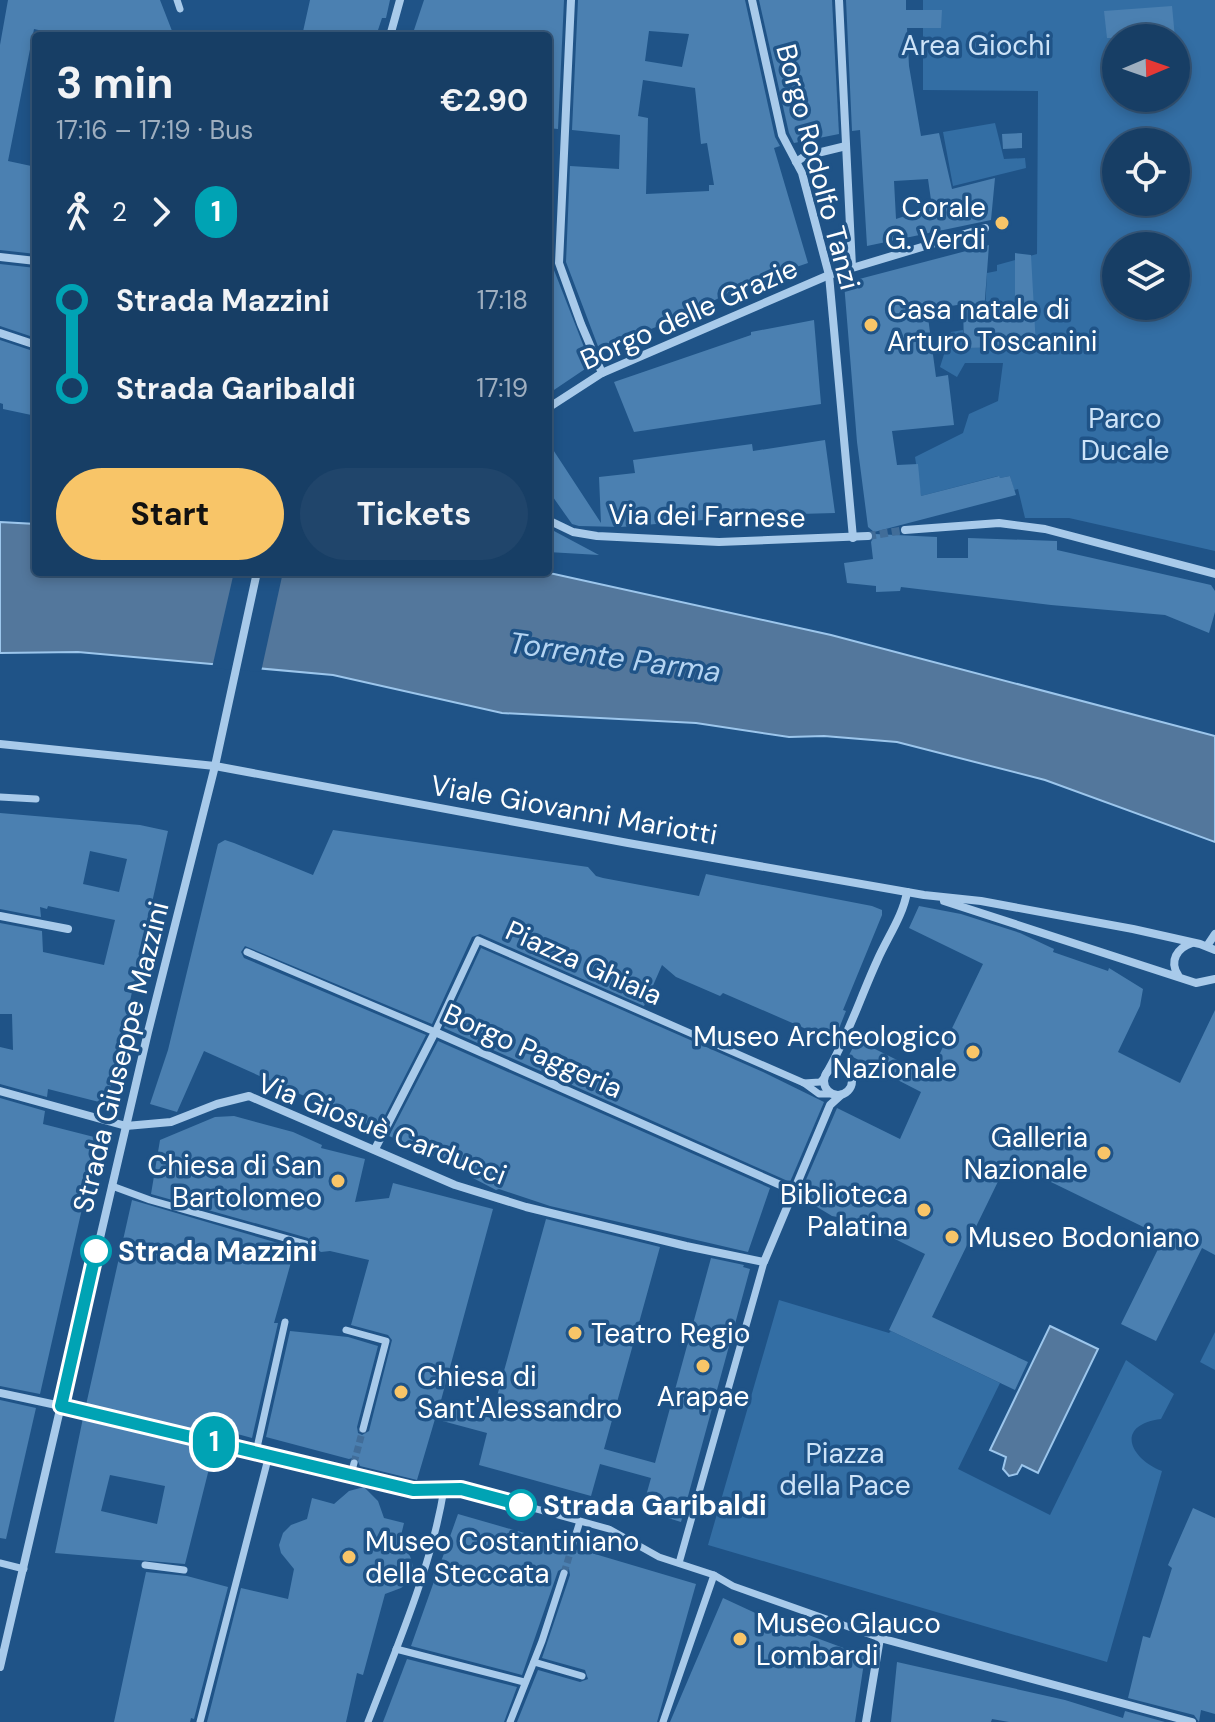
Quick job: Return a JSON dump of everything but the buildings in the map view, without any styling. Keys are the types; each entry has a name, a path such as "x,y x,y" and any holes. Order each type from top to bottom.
{"street":[{"path":"177,0 180,9"},
{"path":"391,32 400,0"},
{"path":"571,0 559,263 602,373"},
{"name":"Borgo Rodolfo Tanzi","path":"752,0 782,135 802,173 829,275 853,538"},
{"path":"839,0 852,267"},
{"path":"796,162 805,156 846,146"},
{"name":"Borgo delle Grazie","path":"552,405 602,373 829,275 985,228"},
{"path":"0,257 32,261"},
{"path":"0,333 32,344"},
{"name":"Via dei Farnese","path":"552,522 567,530 597,536 719,542 868,536"},
{"path":"905,530 999,523 1045,529 1215,574"},
{"name":"Strada Giuseppe Mazzini","path":"0,1666 126,1126 215,766 256,576"},
{"name":"Viale Giovanni Mariotti","path":"0,744 215,766 924,895 981,901 1211,948"},
{"path":"0,797 36,799"},
{"path":"837,1094 825,1087 825,1076 905,905 907,892"},
{"name":"Viale Giovanni Mariotti","path":"924,895 1196,983 1215,979"},
{"path":"0,916 68,929"},
{"path":"1211,948 1215,934"},
{"name":"Piazza Ghiaia","path":"435,1032 478,940 804,1083 819,1094 837,1094"},
{"path":"1179,976 1174,965 1176,955 1192,943"},
{"name":"Borgo Paggeria","path":"250,953 794,1191"},
{"path":"375,1149 435,1032"},
{"path":"679,1563 764,1262 831,1102 837,1094 851,1086 842,1045"},
{"path":"804,1083 820,1082 833,1068 846,1070"},
{"path":"0,1091 126,1126"},
{"name":"Via Giosuè Carducci","path":"126,1126 171,1122 217,1104 249,1096 455,1185 526,1207 764,1262"},
{"path":"112,1186 150,1200 306,1244"},
{"path":"256,1452 285,1322"},
{"path":"346,1330 386,1341 363,1429"},
{"path":"0,1393 420,1491 468,1490 617,1532 652,1553 714,1575 733,1586 880,1638 1192,1722"},
{"path":"200,1722 269,1455"},
{"path":"351,1475 354,1463"},
{"path":"368,1722 417,1591 441,1511 444,1489"},
{"path":"572,1547 580,1521"},
{"path":"0,1563 24,1569"},
{"path":"145,1565 184,1570"},
{"path":"510,1722 564,1573"},
{"path":"663,1722 714,1575"},
{"path":"866,1722 880,1638"},
{"path":"396,1649 524,1682"},
{"path":"534,1662 582,1676"}],"green space":[{"name":"Parco Ducale","path":"923,0 1215,0 1215,551 1069,518 1025,518 1018,489 1014,490 1010,476 998,476 921,496 915,457 963,433 969,414 998,401 1003,363 965,363 957,377 940,367 951,332 963,330 964,348 993,348 993,312 985,312 987,273 997,271 997,265 1037,254 1038,91 923,90"},
{"path":"995,123 1004,159 1025,158 1026,168 953,186 943,132"},
{"name":"Piazza della Pace","path":"779,1300 889,1333 891,1331 1000,1383 958,1469 1050,1515 1126,1360 1174,1394 1161,1419 1146,1422 1132,1435 1135,1450 1141,1458 1162,1471 1107,1662 708,1545"},
{"path":"1215,1332 1215,1370 1200,1362"}],"water":[{"name":"Torrente Parma","path":"0,522 32,524 32,576 552,576 552,574 831,635 1215,736 1215,842 1045,780 897,742 824,736 789,737 696,723 502,713 333,675 78,652 0,653"},
{"path":"1050,1326 1098,1349 1038,1473 1022,1465 1017,1474 1009,1476 1003,1469 1006,1457 990,1450"}],"pier":[{"path":"233,576 282,576 261,672 212,668"}],"tunnel":[{"path":"868,536 905,530"},
{"path":"354,1463 363,1429"},
{"path":"564,1573 572,1547"}],"bus line":[{"name":"1","path":"96,1251 61,1406 413,1490 461,1489 521,1505"}],"place":[{"name":"Corale G. Verdi","path":"1002,223"},
{"name":"Casa natale di Arturo Toscanini","path":"871,325"},
{"name":"Museo Archeologico Nazionale","path":"973,1052"},
{"name":"Galleria Nazionale","path":"1104,1153"},
{"name":"Chiesa di San Bartolomeo","path":"338,1181"},
{"name":"Biblioteca Palatina","path":"924,1210"},
{"name":"Museo Bodoniano","path":"952,1237"},
{"name":"Strada Mazzini","path":"96,1251"},
{"name":"Teatro Regio","path":"575,1333"},
{"name":"Arapae","path":"703,1366"},
{"name":"Chiesa di Sant'Alessandro","path":"401,1392"},
{"name":"Strada Garibaldi","path":"521,1505"},
{"name":"Museo Costantiniano della Steccata","path":"349,1557"},
{"name":"Museo Glauco Lombardi","path":"740,1639"}],"park label":[{"name":"Area Giochi","path":"976,45"}]}
